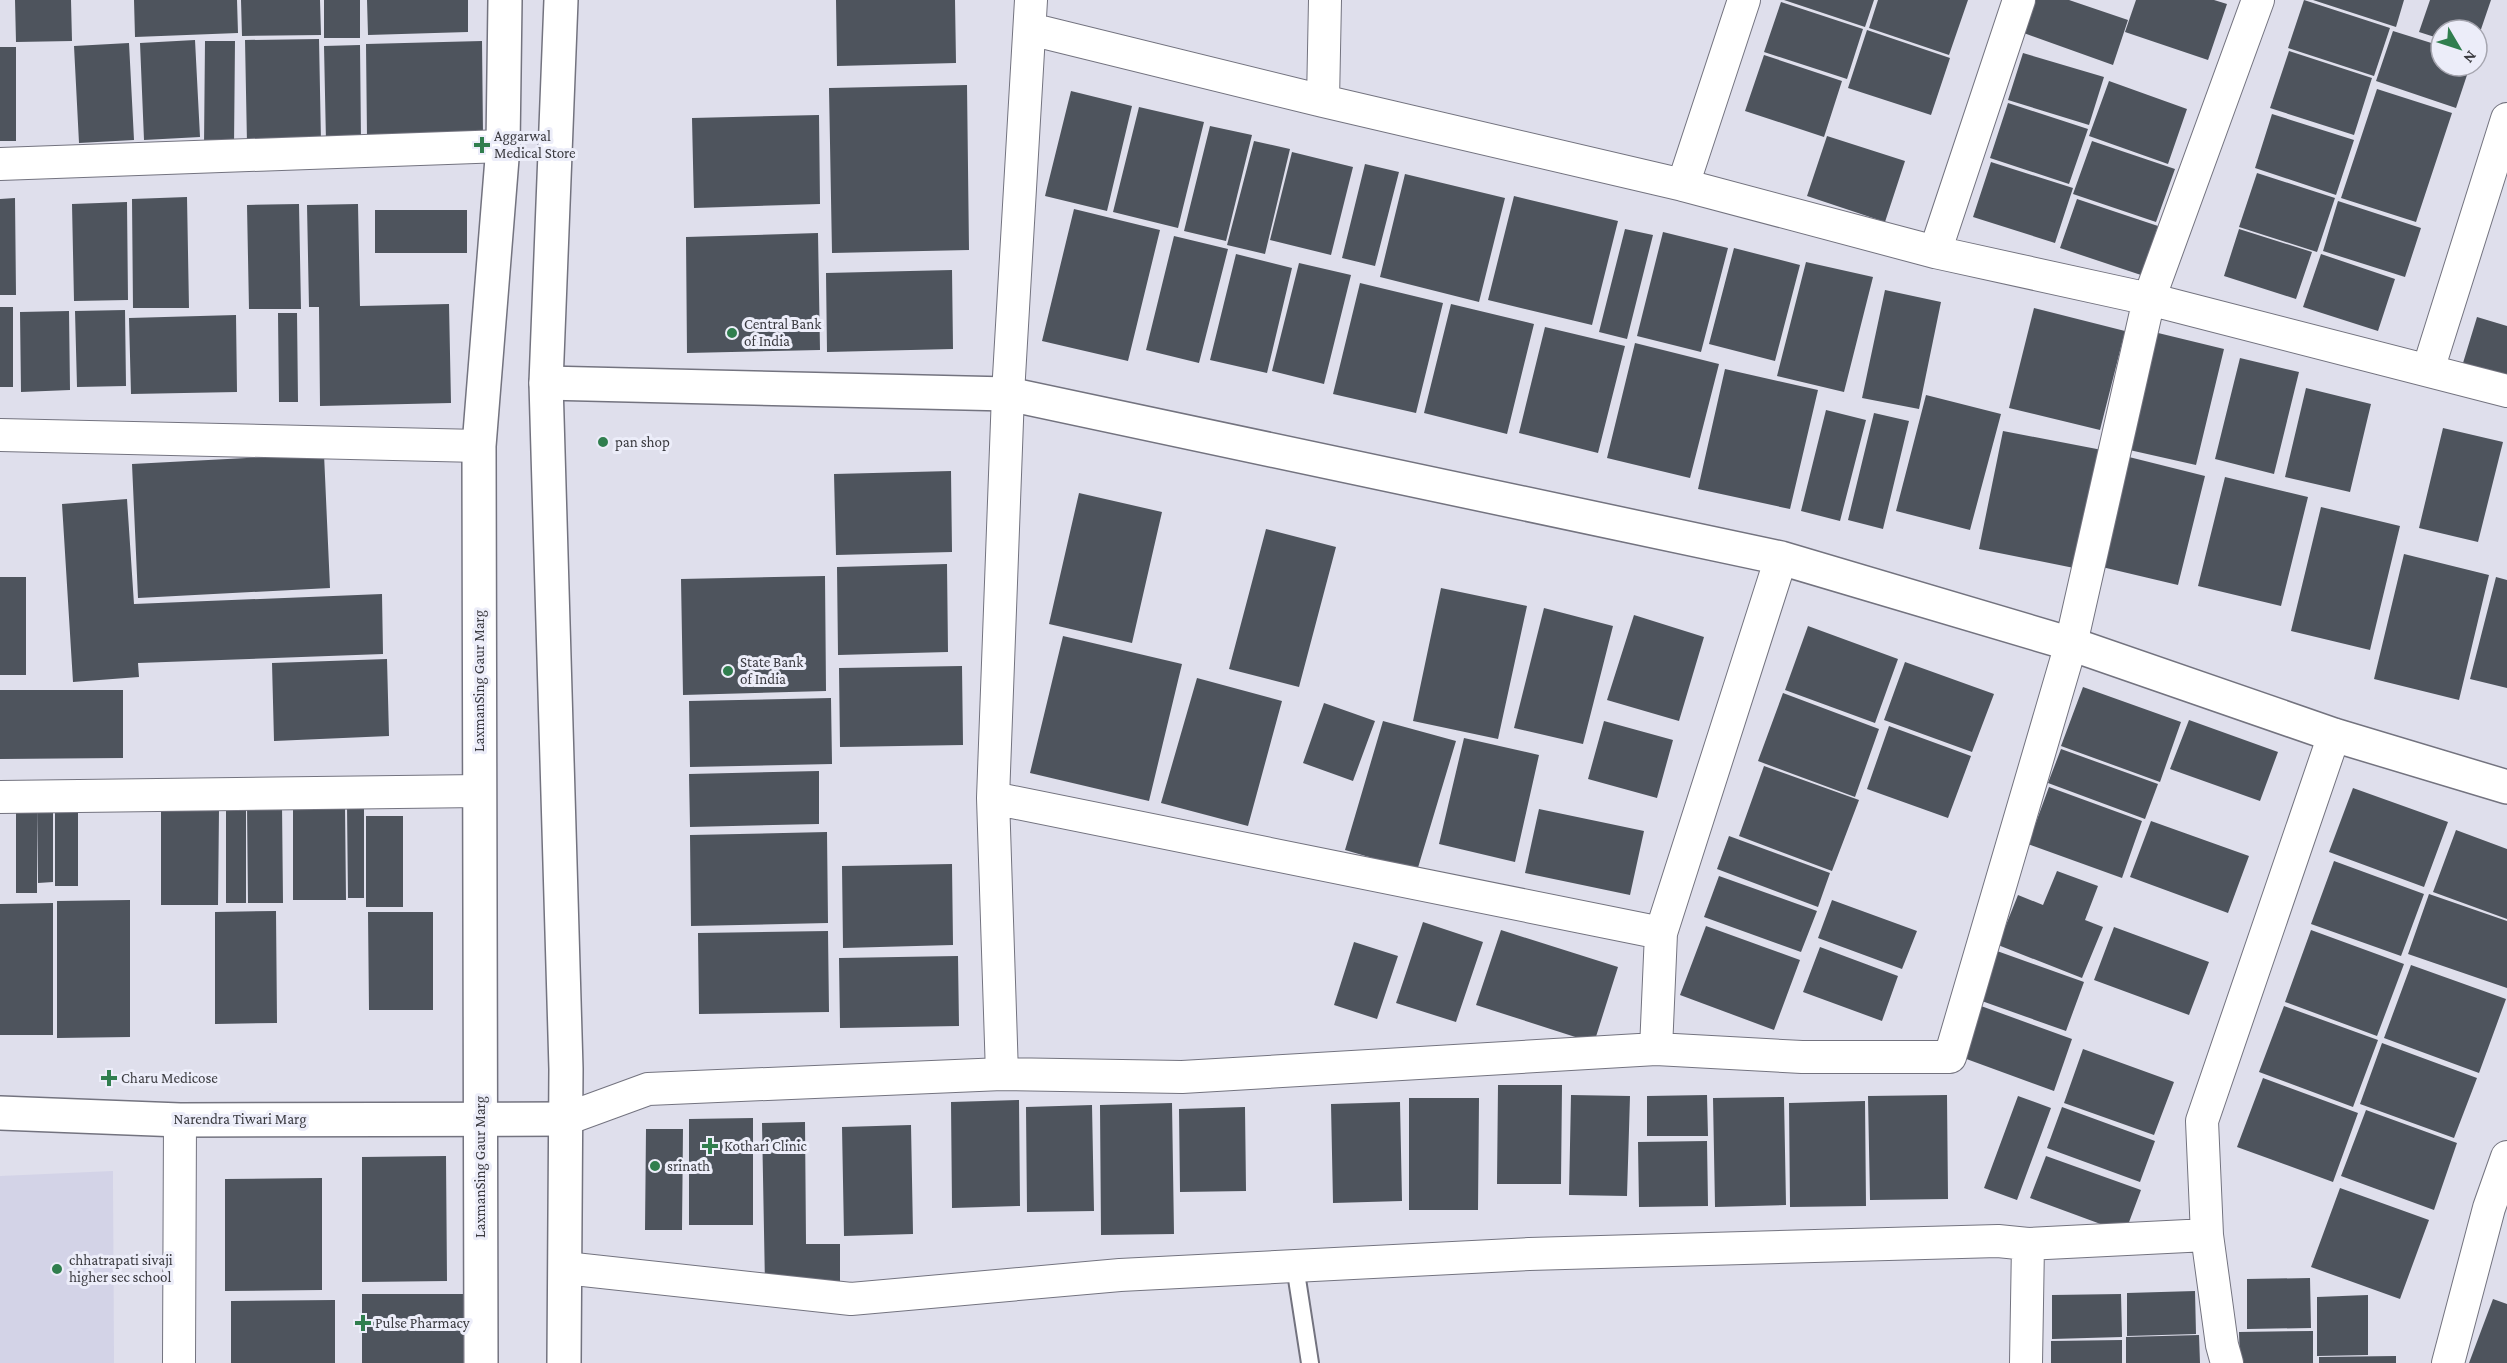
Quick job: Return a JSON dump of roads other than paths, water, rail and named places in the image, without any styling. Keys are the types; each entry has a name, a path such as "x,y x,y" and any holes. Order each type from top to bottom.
{"main road":[{"name":"LaxmanSing Gaur Marg","path":"481,1363 479,446 503,146 505,0"},
{"path":"561,0 546,383 566,1119 564,1363"},
{"path":"546,383 1008,394 1780,558 2071,644 2334,735 2507,787"},
{"name":"Narendra Tiwari Marg","path":"0,1113 180,1120 566,1119"}],"street":[{"path":"1323,101 1324,0"},
{"path":"1683,184 1744,0"},
{"path":"1935,252 2019,0"},
{"path":"566,1119 648,1089 1002,1074 1182,1077 1656,1049 1802,1057 1950,1057 2071,644 2150,299 2258,0"},
{"path":"1002,1074 993,798 1008,394 1030,15 1323,101 1683,184 1935,252 2150,299 2507,391"},
{"path":"2428,370 2507,119"},
{"path":"0,164 503,146"},
{"path":"0,435 479,446"},
{"path":"1656,1049 1661,933 1780,558"},
{"path":"2227,1363 2222,1345 2207,1235 2202,1121 2334,735"},
{"path":"0,796 480,791"},
{"path":"993,798 1661,933"},
{"path":"179,1363 180,1120"},
{"path":"2448,1363 2489,1208 2507,1157"},
{"path":"566,1268 851,1299 1120,1275 1294,1266 1552,1254 1998,1241 2028,1244 2207,1235"},
{"path":"2026,1363 2028,1244"}],"lane":[{"path":"1294,1266 1310,1363"}],"place":[{"name":"Aggarwal Medical Store","path":"482,145"},
{"name":"Central Bank of India","path":"732,333"},
{"name":"pan shop","path":"603,442"},
{"name":"State Bank of India","path":"728,671"},
{"name":"Charu Medicose","path":"109,1078"},
{"name":"Kothari Clinic","path":"710,1146"},
{"name":"srinath","path":"655,1166"},
{"name":"chhatrapati sivaji higher sec school","path":"57,1269"},
{"name":"Pulse Pharmacy","path":"363,1323"}]}
